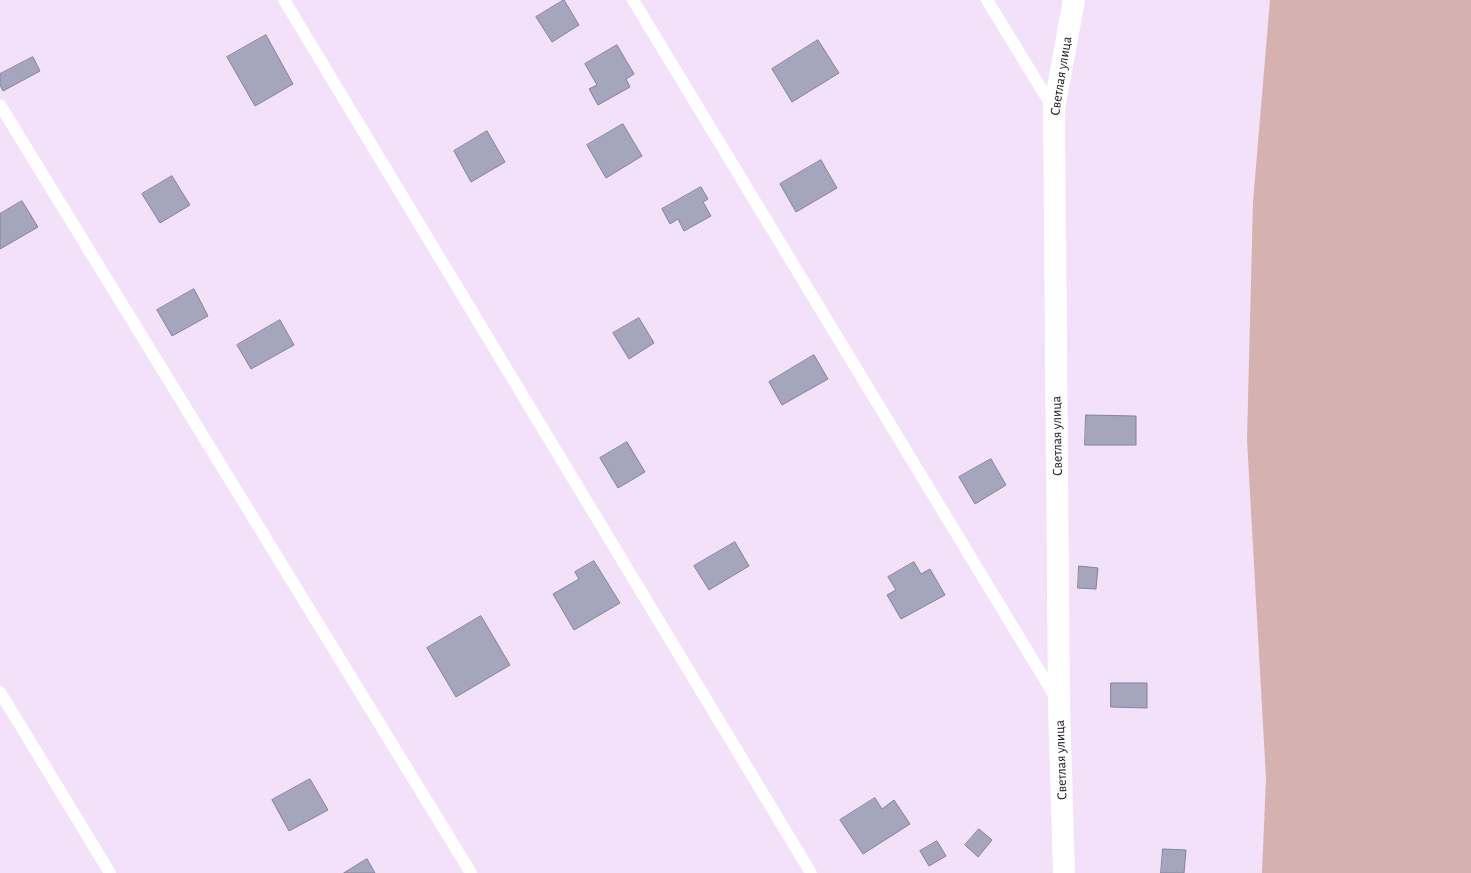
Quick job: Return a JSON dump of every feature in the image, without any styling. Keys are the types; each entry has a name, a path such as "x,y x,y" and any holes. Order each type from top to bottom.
{"street":[{"name":"Светлая улица","path":"1064,873 1059,704 1054,109 1074,0"}],"lane":[{"path":"284,0 811,873"},
{"path":"633,0 1059,704"},
{"path":"987,0 1054,109"},
{"path":"0,105 470,873"},
{"path":"0,692 110,873"}],"shaded area":[{"path":"1270,0 1471,0 1471,873 1262,873 1266,778 1247,440 1253,202"}],"building":[{"path":"564,0 579,25 552,42 536,17"},
{"path":"266,35 293,84 255,106 227,57"},
{"path":"818,40 839,73 792,102 772,69"},
{"path":"617,45 634,74 626,79 630,87 598,105 589,89 597,85 585,64"},
{"path":"33,57 40,71 3,91 0,85 0,74"},
{"path":"623,124 642,156 606,178 587,145"},
{"path":"487,131 505,162 471,182 454,151"},
{"path":"821,160 837,188 796,212 780,184"},
{"path":"172,176 190,205 160,223 142,194"},
{"path":"701,187 708,199 703,202 711,216 684,231 678,219 670,224 662,209"},
{"path":"22,201 38,227 0,249 0,214"},
{"path":"194,289 208,316 172,336 157,310"},
{"path":"639,318 654,343 629,359 613,333"},
{"path":"280,320 294,345 251,369 237,345"},
{"path":"814,355 828,379 782,405 769,382"},
{"path":"1086,415 1136,416 1136,445 1085,445"},
{"path":"627,442 645,472 618,488 600,458"},
{"path":"991,459 1006,485 975,504 959,477"},
{"path":"735,542 749,566 709,590 694,566"},
{"path":"594,561 620,603 574,630 553,594 579,579 575,572"},
{"path":"914,562 921,574 930,569 945,595 901,619 887,595 896,590 888,577"},
{"path":"1079,566 1098,568 1096,589 1078,588"},
{"path":"481,616 510,665 456,697 427,648"},
{"path":"1111,683 1147,683 1147,708 1111,707"},
{"path":"310,779 328,810 289,831 272,800"},
{"path":"875,798 882,809 894,800 910,824 863,854 840,820"},
{"path":"979,829 992,840 978,857 965,845"},
{"path":"937,841 946,856 929,866 920,851"},
{"path":"1163,849 1186,850 1184,873 1161,873"},
{"path":"367,859 375,873 344,873"}]}
